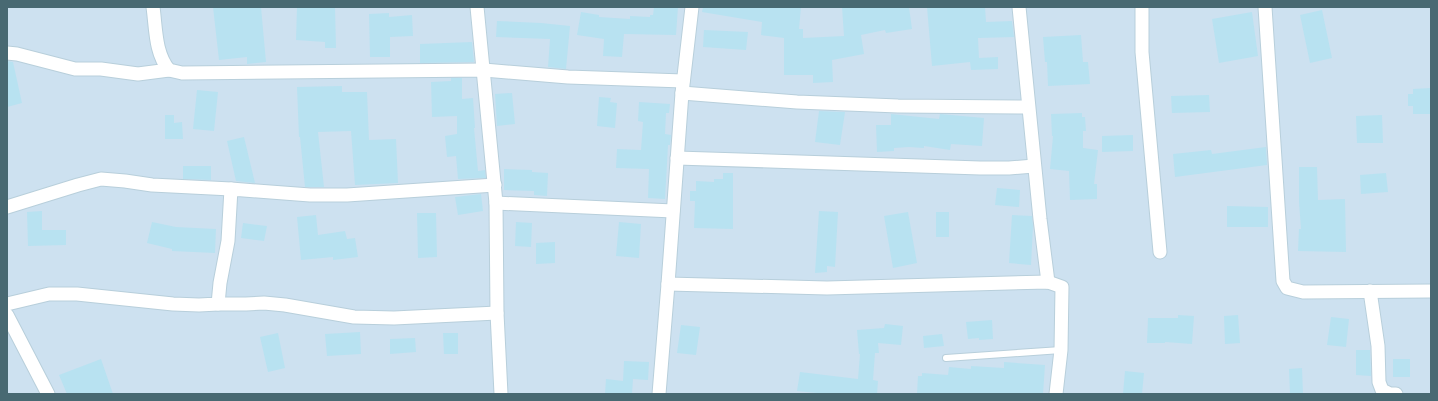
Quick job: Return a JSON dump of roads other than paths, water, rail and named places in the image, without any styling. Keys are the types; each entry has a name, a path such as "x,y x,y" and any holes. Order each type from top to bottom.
{"street":[{"path":"153,7 158,45 162,62 169,70"},
{"path":"477,7 495,185 497,313 501,394"},
{"path":"659,394 682,87 692,7"},
{"path":"1019,7 1034,166 1048,282"},
{"path":"1142,7 1142,52 1160,252"},
{"path":"1265,7 1283,281 1287,288 1303,292 1431,291"},
{"path":"7,53 17,54 75,69 101,69 138,74 169,70 182,73 484,70 682,87 797,102 898,106 1028,107"},
{"path":"677,158 980,168 1034,166"},
{"path":"7,207 101,179 152,185 310,195 347,195 495,185"},
{"path":"218,304 220,283 228,241 231,189"},
{"path":"496,203 673,211"},
{"path":"668,284 827,288 1048,282 1062,287 1061,350 1056,394"},
{"path":"1370,291 1378,346 1379,382 1382,390 1390,394 1396,394"},
{"path":"7,304 49,294 77,294 173,304 199,305 264,303 285,305 354,317 394,318 497,313"},
{"path":"7,315 48,394"}],"lane":[{"path":"946,358 1061,350"}]}
